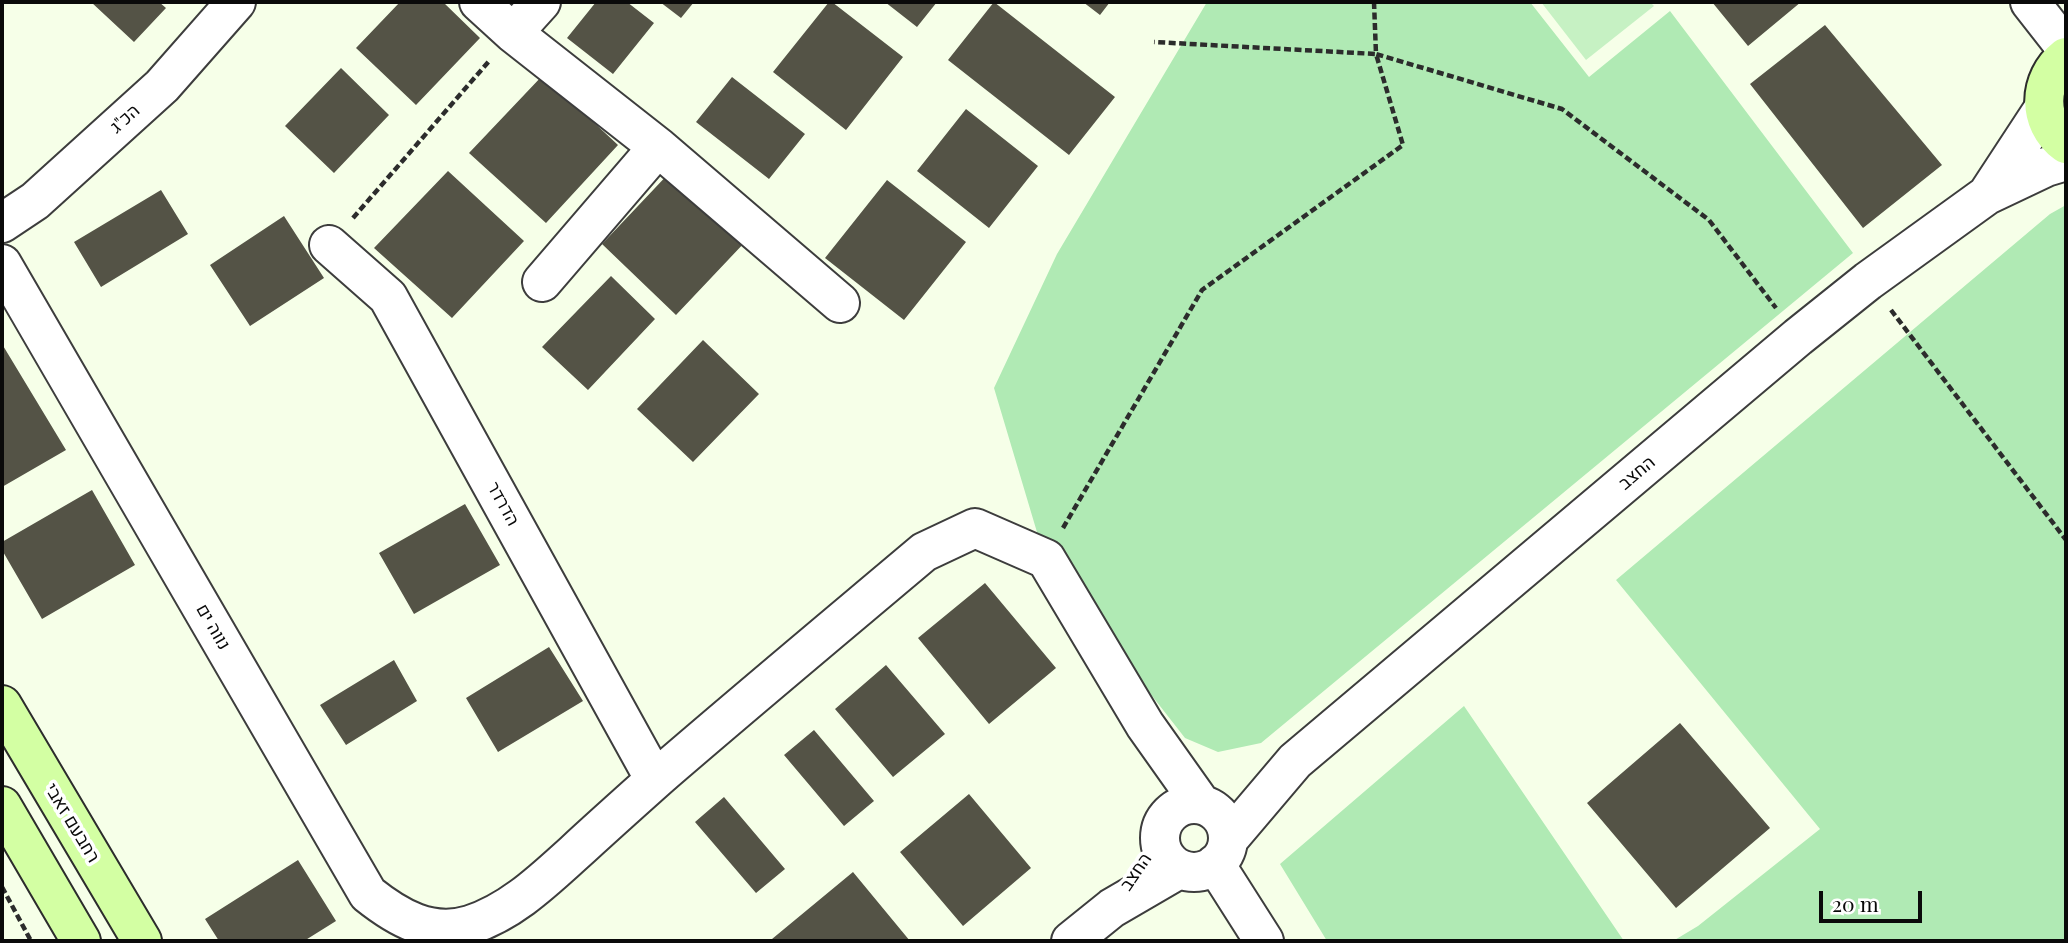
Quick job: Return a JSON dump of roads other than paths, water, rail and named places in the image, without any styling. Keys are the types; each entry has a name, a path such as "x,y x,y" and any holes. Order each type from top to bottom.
{"street":[{"name":"הכ\"ג","path":"2,223 35,201 162,86 236,2"},
{"path":"479,2 513,33 658,148 840,303"},
{"path":"513,33 541,2"},
{"path":"2030,2 2066,48"},
{"path":"2066,57 2049,76 2044,92 2048,123 2058,138 2066,144"},
{"name":"החצב","path":"1987,195 2044,108"},
{"path":"542,282 658,148"},
{"name":"החצב","path":"1071,941 1195,834 1295,761 1868,281 1987,195 2046,167 2066,161"},
{"name":"הדרדר","path":"329,245 388,297 655,780"},
{"name":"נווה ים","path":"2,264 369,894 391,912 418,925 443,929 469,925 502,911 536,887 655,780 924,552 975,528 1045,559 1145,725 1195,834"},
{"name":"רחבעם זאבי","path":"2,705 142,941"},
{"path":"2,806 82,941"},
{"path":"1195,834 1264,941"}]}
